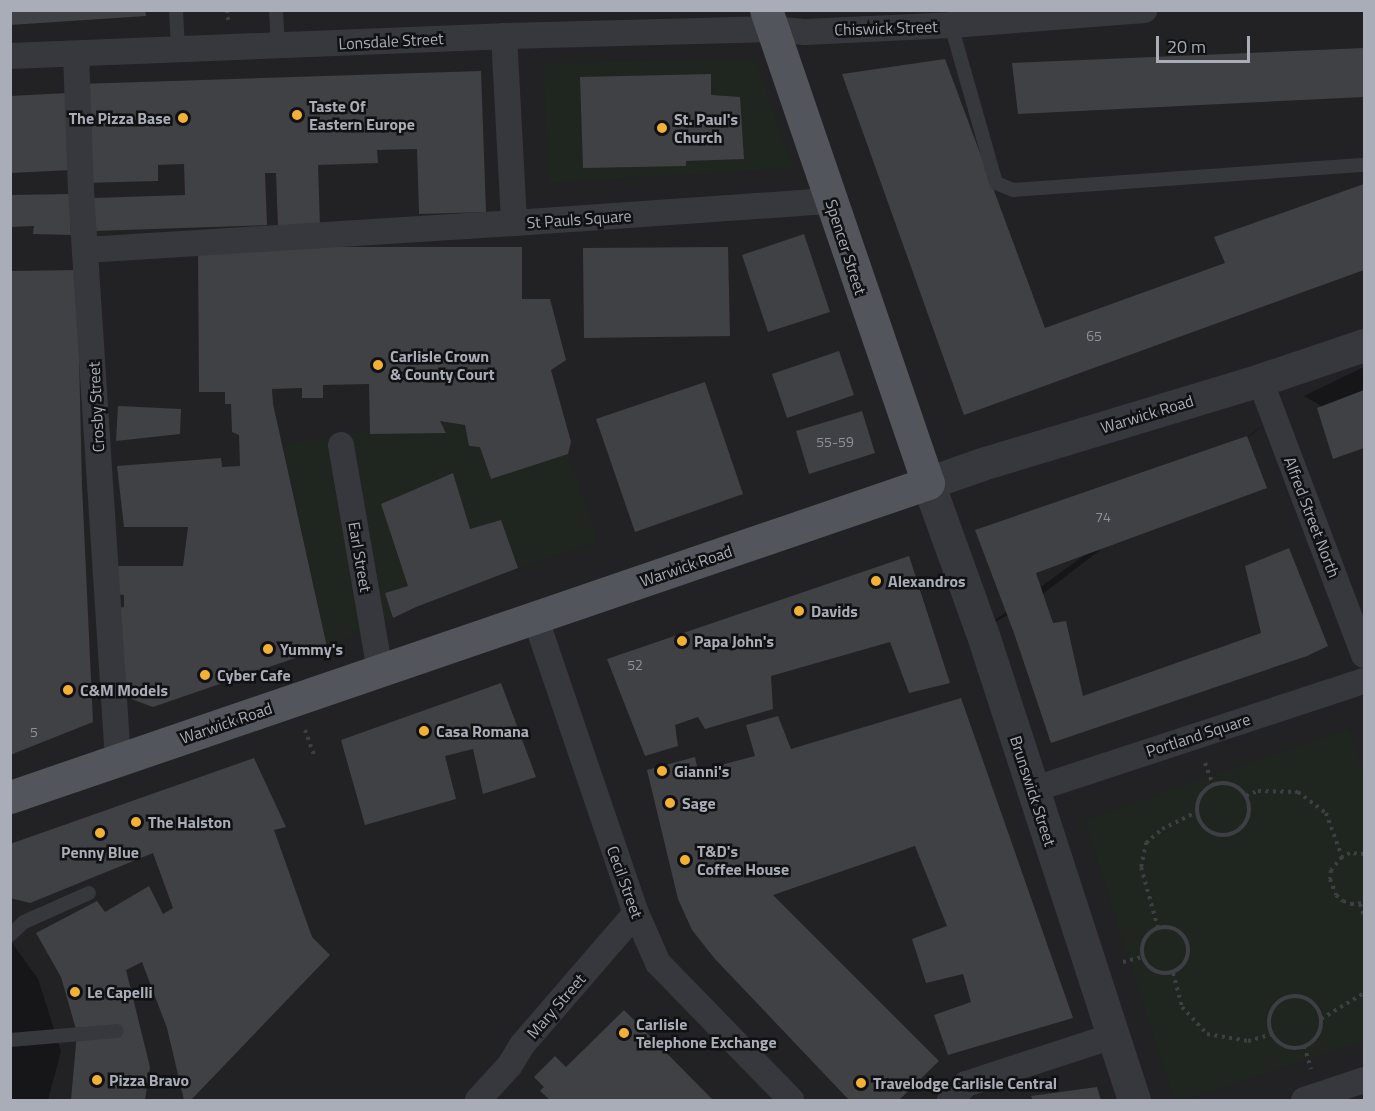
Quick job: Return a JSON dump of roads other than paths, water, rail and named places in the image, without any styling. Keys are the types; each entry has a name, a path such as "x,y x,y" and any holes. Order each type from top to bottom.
{"main road":[{"name":"Spencer Street","path":"768,20 790,78 928,483"},
{"name":"Warwick Road","path":"14,794 928,483"}],"street":[{"name":"Chiswick Street","path":"768,20 805,32 951,25 1144,10"},
{"name":"Lonsdale Street","path":"10,56 504,36 768,20"},
{"name":"St Pauls Square","path":"504,36 514,223 831,201"},
{"name":"Crosby Street","path":"76,54 81,190 118,760"},
{"path":"86,249 514,223"},
{"name":"Warwick Road","path":"928,483 982,464 1260,380 1365,345"},
{"name":"Alfred Street North","path":"1260,380 1365,655"},
{"name":"Earl Street","path":"341,445 380,670"},
{"name":"Brunswick Street","path":"928,483 981,630 1134,1101"},
{"name":"Cecil Street","path":"535,618 636,913 658,963 791,1101"},
{"name":"Portland Square","path":"1032,790 1365,681"},
{"name":"Mary Street","path":"478,1101 510,1065 522,1045 636,913"},
{"path":"950,1101 966,1084 1113,1036"},
{"path":"1304,1101 1365,1080"}],"lane":[{"path":"176,10 178,50"},
{"path":"276,10 278,46"},
{"path":"951,25 996,183 1013,190 1365,165"},
{"path":"10,935 24,922 89,893"},
{"path":"10,1040 117,1031"}],"place":[{"name":"Taste Of Eastern Europe","path":"297,115"},
{"name":"The Pizza Base","path":"183,118"},
{"name":"St. Paul's Church","path":"662,128"},
{"name":"Carlisle Crown & County Court","path":"378,365"},
{"name":"Alexandros","path":"876,581"},
{"name":"Davids","path":"799,611"},
{"name":"Papa John's","path":"682,641"},
{"name":"Yummy's","path":"268,649"},
{"name":"Cyber Cafe","path":"205,675"},
{"name":"C&M Models","path":"68,690"},
{"name":"Casa Romana","path":"424,731"},
{"name":"Gianni's","path":"662,771"},
{"name":"Sage","path":"670,803"},
{"name":"The Halston","path":"136,822"},
{"name":"Penny Blue","path":"100,833"},
{"name":"T&D's Coffee House","path":"685,860"},
{"name":"Le Capelli","path":"75,992"},
{"name":"Carlisle Telephone Exchange","path":"624,1033"},
{"name":"Pizza Bravo","path":"97,1080"},
{"name":"Travelodge Carlisle Central","path":"861,1083"}]}
